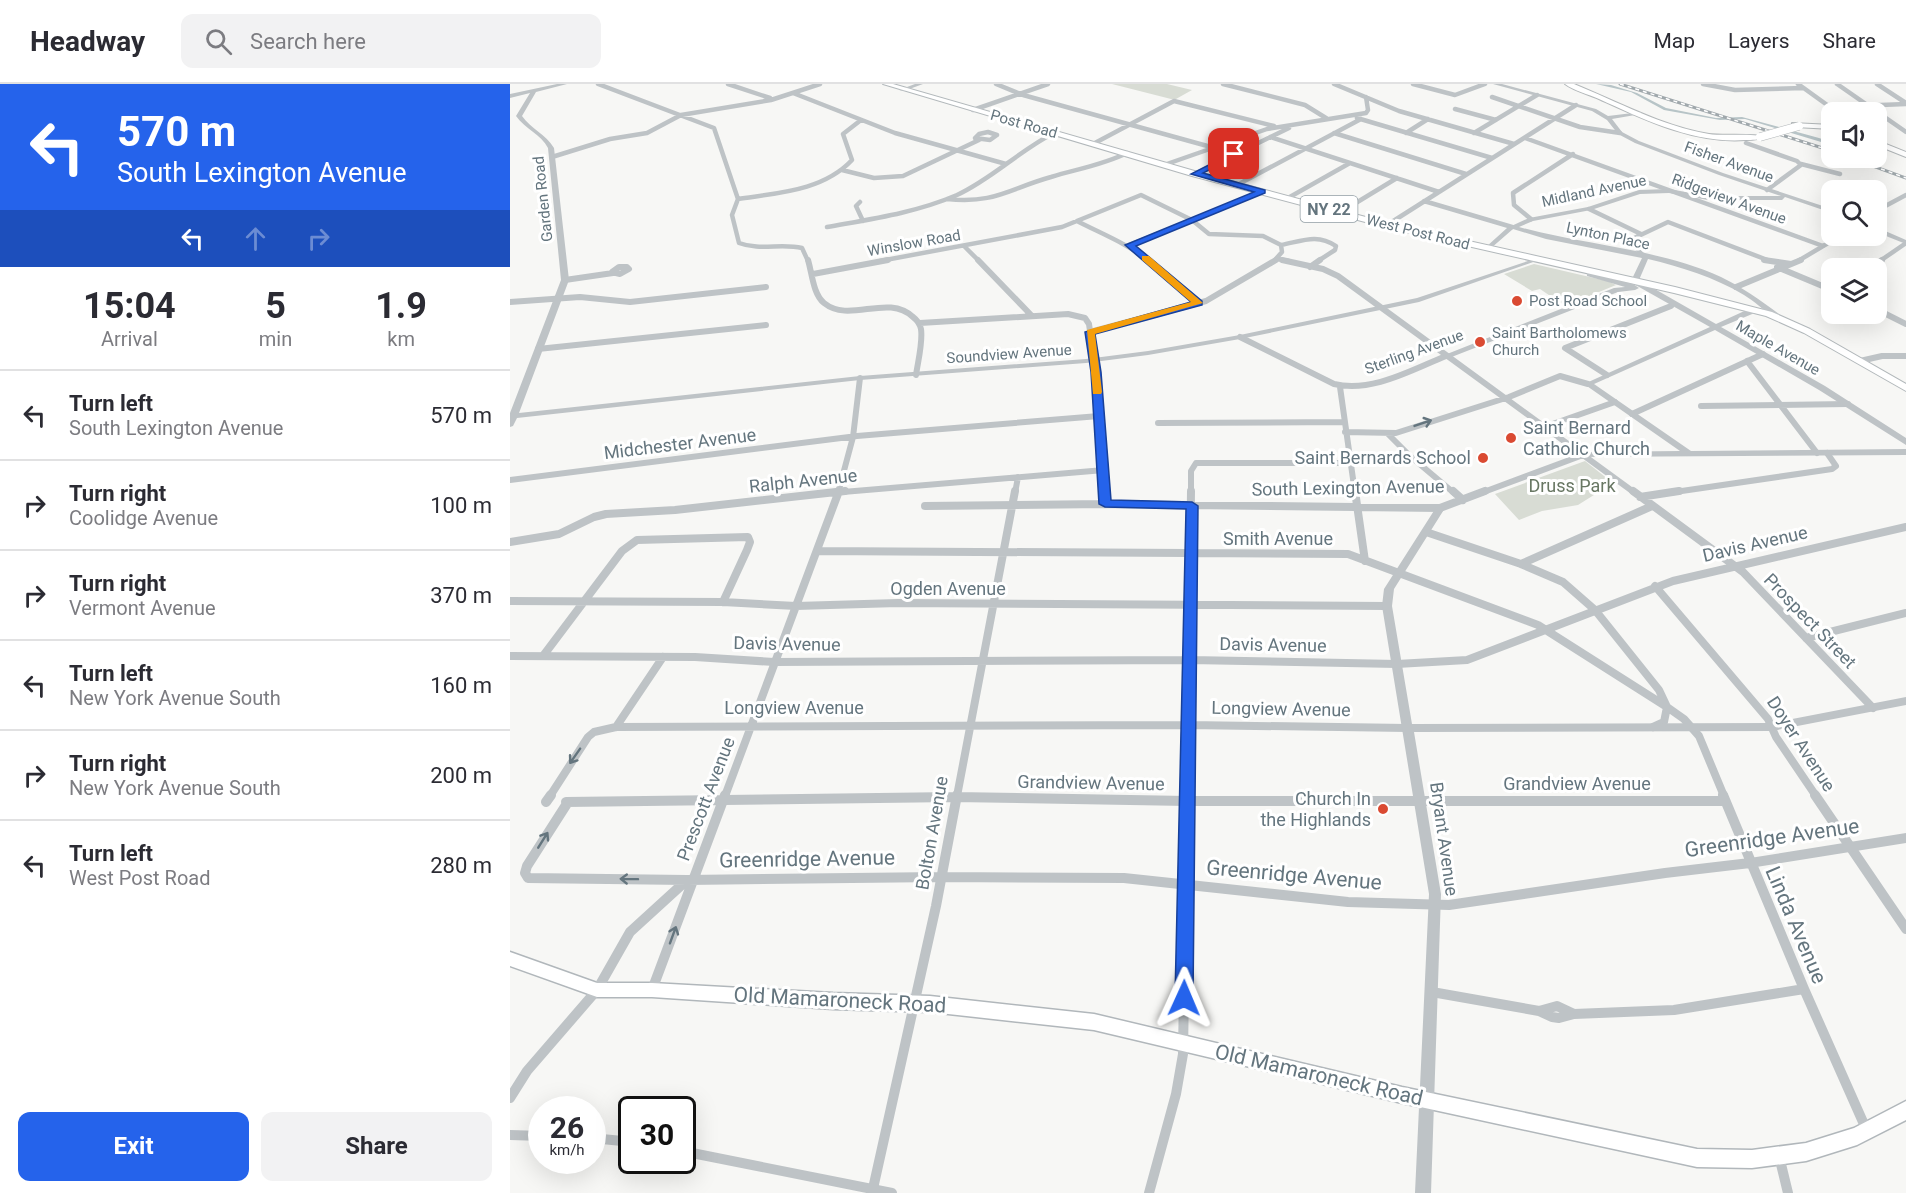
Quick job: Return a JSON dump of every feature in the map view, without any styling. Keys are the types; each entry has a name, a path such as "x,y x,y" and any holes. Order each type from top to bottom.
{"main road":[{"name":"Post Road","path":"886,84 1163,164"},
{"path":"1568,84 1670,126 1699,134 1734,139 1758,136 1797,126 1821,127"},
{"path":"1573,84 1682,128 1721,136 1758,136"},
{"path":"1887,148 1906,156"},
{"name":"West Post Road","path":"1163,164 1387,225 1638,285"},
{"name":"West Post Road","path":"1536,260 1776,316 1906,388"},
{"name":"Old Mamaroneck Road","path":"510,959 597,990 652,990 833,1001 914,1003 1094,1022 1428,1101 1679,1155 1730,1160 1779,1156 1841,1144 1868,1134 1906,1110"}],"street":[{"path":"510,96 564,84"},
{"path":"598,84 714,128 738,199 732,215 739,243 754,247 783,244 802,248 813,274 818,295 826,305 843,309 897,307 906,310 920,323 1081,315 1089,324 1094,360 1105,504"},
{"path":"728,84 773,99"},
{"path":"552,157 610,139 647,133 681,115 773,99 820,84"},
{"path":"902,90 920,84"},
{"path":"996,84 1020,94 1211,147"},
{"path":"973,110 1048,84"},
{"path":"1225,84 1305,105 1326,118"},
{"path":"1334,84 1428,119 1514,144"},
{"path":"1413,84 1452,95 1462,94 1485,84"},
{"path":"1496,84 1594,110 1608,118 1620,133"},
{"path":"1703,84 1735,90 1803,88"},
{"path":"1798,84 1823,102"},
{"path":"1838,84 1864,102"},
{"path":"1877,84 1906,104"},
{"name":"Garden Road","path":"533,92 519,114 520,118 550,144 565,282"},
{"path":"792,93 895,133 1006,164"},
{"path":"1474,133 1537,95"},
{"path":"1163,164 1277,127 1366,113 1368,110 1366,97"},
{"path":"1492,97 1584,128 1620,133"},
{"path":"1093,144 1175,101 1277,127"},
{"path":"1887,104 1906,104"},
{"path":"1387,225 1576,105"},
{"path":"1455,109 1496,120"},
{"path":"1608,118 1639,113"},
{"path":"1887,118 1906,132"},
{"path":"1237,185 1359,119 1492,158"},
{"path":"1406,133 1428,119"},
{"path":"738,199 819,183 842,170 852,160 842,135 861,120"},
{"path":"1196,174 1294,125"},
{"path":"827,227 910,212 958,194 1006,164 1034,143 1054,133"},
{"path":"1334,133 1466,174"},
{"name":"Fisher Avenue","path":"1620,133 1683,160 1821,207"},
{"path":"1270,137 1439,192"},
{"name":"Ridgeview Avenue","path":"1525,138 1821,245"},
{"path":"842,170 869,178 899,177 979,140"},
{"path":"1746,142 1801,164 1840,174"},
{"path":"945,199 972,201 995,199 1046,178 1098,166 1127,153"},
{"path":"1531,219 1515,206 1512,200 1513,193 1573,154"},
{"path":"1288,198 1350,163"},
{"path":"1767,190 1779,179 1798,170 1801,164"},
{"path":"1341,212 1397,178"},
{"name":"Midland Avenue","path":"1488,248 1512,227 1531,219 1589,209 1639,192 1664,191 1713,198 1788,196"},
{"path":"1129,245 1262,192"},
{"name":"Winslow Road","path":"813,274 1062,227 1084,216 1141,195 1192,220 1209,234 1263,236 1281,245"},
{"path":"1887,205 1906,195"},
{"path":"1899,199 1906,201"},
{"name":"Lynton Place","path":"1424,201 1512,227 1703,271 1736,287 1776,316"},
{"path":"860,202 856,206 862,221"},
{"path":"1589,209 1641,234"},
{"path":"1077,221 1112,240 1129,245 1198,303"},
{"path":"1625,253 1638,252 1630,240 1666,222 1764,260 1780,269"},
{"path":"1659,226 1669,227 1821,286"},
{"path":"1885,258 1906,243 1887,234"},
{"path":"1090,332 1216,296 1278,259 1281,245 1301,238 1331,242 1336,246 1335,250 1310,267"},
{"path":"1736,287 1791,264 1823,246"},
{"path":"965,247 1032,316"},
{"path":"1634,247 1646,258 1638,285"},
{"name":"Prospect Street","path":"1278,259 1335,273 1734,566 1873,708"},
{"name":"Soundview Avenue","path":"511,419 861,378 1094,360 1239,337 1381,308 1437,295 1536,260"},
{"path":"1764,260 1791,264"},
{"path":"511,419 565,282 613,273"},
{"name":"Maple Avenue","path":"1590,274 1616,286 1638,285 1848,404 1906,442"},
{"name":"Maple Avenue","path":"1638,285 1692,316"},
{"name":"Sterling Avenue","path":"1340,387 1352,388 1382,380 1616,286"},
{"path":"510,302 580,297 630,302 766,287"},
{"path":"1607,375 1565,348 1671,306"},
{"path":"1588,384 1754,310"},
{"path":"1887,314 1906,324"},
{"path":"916,375 920,323"},
{"path":"538,349 766,325"},
{"path":"1239,337 1340,387 1365,561"},
{"path":"1632,414 1762,354"},
{"path":"1860,361 1882,356 1906,356"},
{"path":"1746,361 1817,453"},
{"path":"1345,432 1388,434 1560,376 1588,384 1689,453"},
{"name":"Prescott Avenue","path":"652,990 690,880 724,800 839,492 853,437 861,378"},
{"path":"1544,427 1615,402"},
{"path":"1701,406 1848,404"},
{"name":"Midchester Avenue","path":"510,480 853,437 1099,416"},
{"path":"1158,423 1344,422"},
{"path":"1388,434 1410,456 1463,500"},
{"name":"South Lexington Avenue","path":"925,506 1105,504 1440,508 1582,455 1906,452"},
{"path":"1640,497 1832,469 1836,466 1827,453"},
{"path":"1149,1193 1176,1094 1183,1043 1192,466 1202,463 1350,463"},
{"name":"Ralph Avenue","path":"510,542 560,534 594,517 606,514 675,510 839,492 1104,470"},
{"name":"Bolton Avenue","path":"873,1191 941,877 1018,477"},
{"path":"1521,564 1652,506"},
{"name":"Bryant Avenue","path":"1423,1193 1435,894 1387,606 1389,589 1440,508"},
{"name":"Davis Avenue","path":"510,656 663,657 774,662 1190,660 1397,664 1467,660 1655,586 1906,527"},
{"name":"Linda Avenue","path":"1426,532 1521,564 1563,582 1595,610 1659,690 1667,706 1699,736 1750,863 1868,1134"},
{"path":"543,656 628,544 637,540 748,537 750,542 747,550 723,602"},
{"name":"Smith Avenue","path":"817,551 1340,554 1365,561 1545,629 1667,706"},
{"name":"Doyer Avenue","path":"1655,586 1768,719 1776,737 1906,929"},
{"name":"Ogden Avenue","path":"510,601 723,602 796,606 898,603 1387,606"},
{"path":"1806,638 1906,613"},
{"path":"616,728 663,657"},
{"name":"Longview Avenue","path":"546,802 588,737 594,732 616,728 1189,725 1407,728 1772,727 1906,701"},
{"path":"1649,728 1664,722 1667,706"},
{"name":"Grandview Avenue","path":"530,878 525,873 527,866 567,802 955,797 1186,801 1724,801"},
{"name":"Greenridge Avenue","path":"530,878 690,880 941,877 1124,878 1348,902 1434,905 1750,863 1906,838"},
{"path":"510,1098 527,1071 597,990 630,932 690,880"},
{"path":"1432,992 1539,1011 1559,1018 1574,1014 1674,1010 1804,989"},
{"path":"510,1135 528,1136"},
{"path":"696,1154 892,1193"},
{"path":"1779,1156 1788,1193"}],"green space":[{"path":"1112,84 1167,84 1192,90 1176,99 1171,99"},
{"path":"1534,264 1616,285 1565,306 1540,289 1532,291 1504,274"},
{"name":"Druss Park","path":"1585,461 1613,483 1578,505 1542,511 1519,520 1495,494"}],"shaded area":[{"path":"1596,84 1611,85 1637,93 1666,108 1716,118 1742,117 1819,138 1821,142 1745,119 1720,120 1664,110 1631,92"}],"railway":[{"path":"1620,84 1821,148"},
{"path":"1878,168 1906,178"}],"slow traffic":[{"path":"1097,392 1090,332 1198,303 1145,258"}],"place":[{"name":"Post Road School","path":"1517,301"},
{"name":"Saint Bartholomews Church","path":"1480,342"},
{"name":"Saint Bernard Catholic Church","path":"1511,438"},
{"name":"Saint Bernards School","path":"1483,458"},
{"name":"Church In the Highlands","path":"1383,809"}],"route":[{"path":"1184,998 1192,506 1105,504 1096,372 1090,332 1198,303 1129,245 1262,192 1196,174 1234,154"}]}
